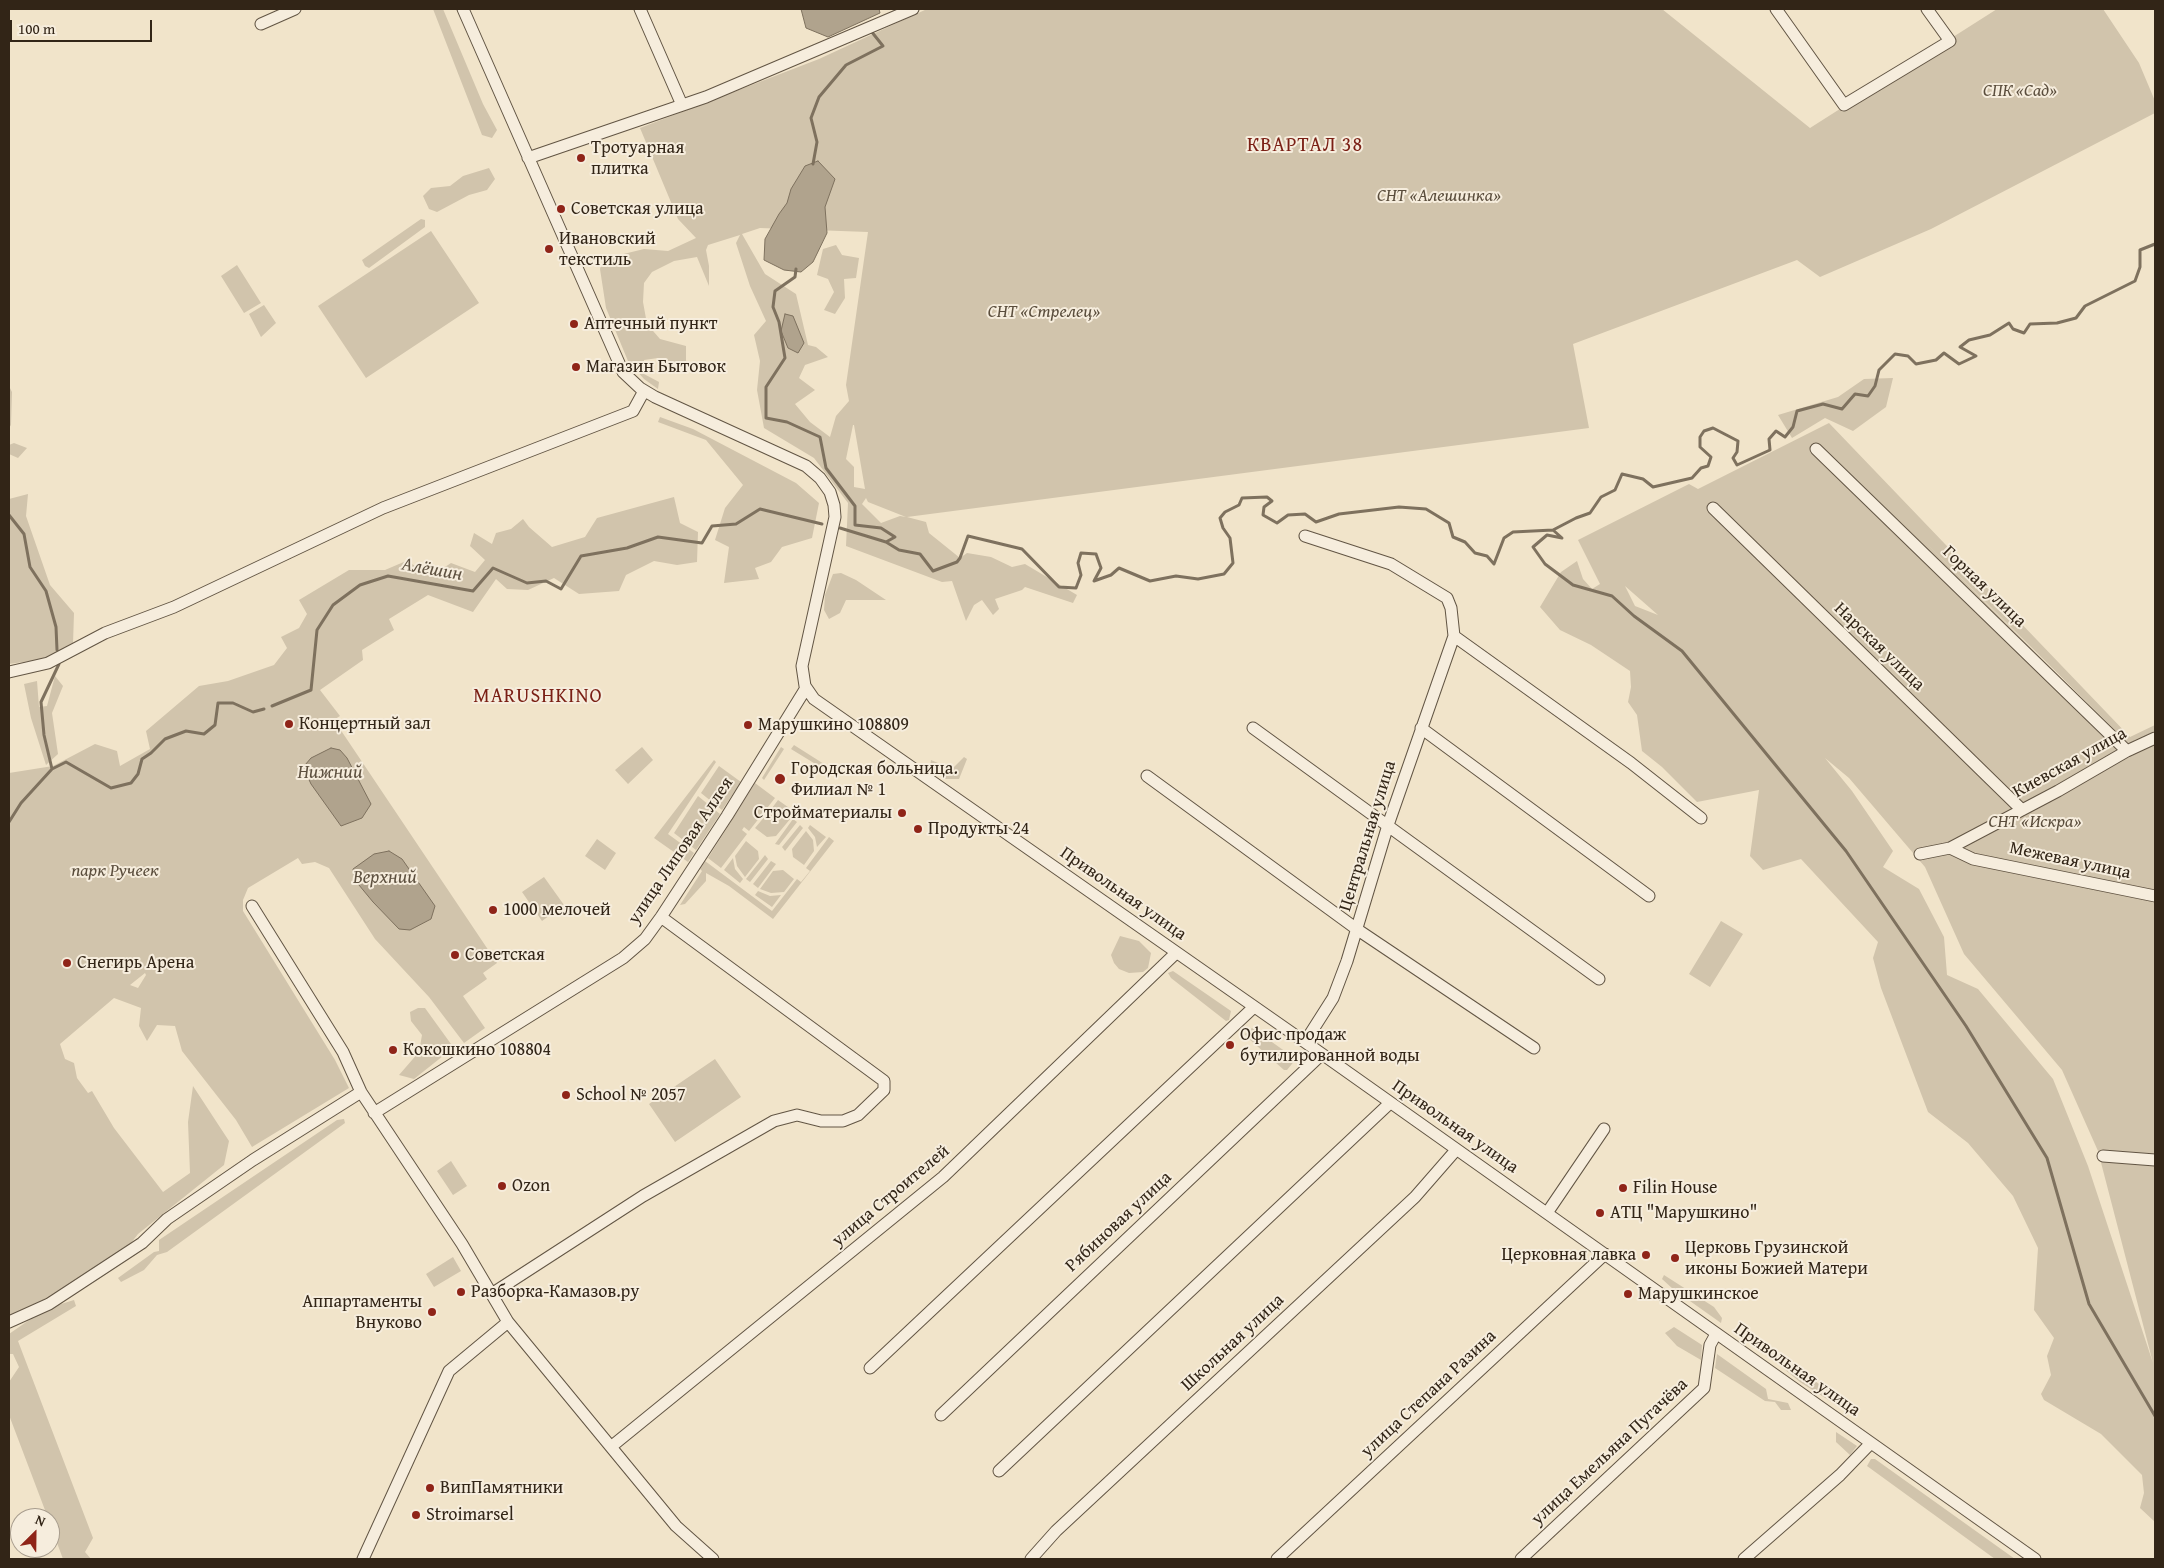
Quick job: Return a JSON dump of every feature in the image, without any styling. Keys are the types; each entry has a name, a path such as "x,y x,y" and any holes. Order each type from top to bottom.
{"street":[{"path":"261,24 295,9"},
{"path":"463,9 618,363 631,380 644,391 806,466 826,485 834,501 835,517 803,652 802,671 806,688"},
{"path":"640,9 682,105"},
{"path":"528,158 682,105 913,9"},
{"path":"1776,9 1844,104 1950,41 1927,9"},
{"path":"9,672 48,663 105,632 174,607 383,508 444,486 633,411 644,391"},
{"name":"Горная улица","path":"1816,449 2127,750"},
{"name":"Нарская улица","path":"1713,508 2022,810"},
{"path":"1304,536 1391,564 1446,598 1451,608 1454,636 1631,763 1701,818"},
{"name":"Центральная улица","path":"1305,1042 1333,998 1358,930 1388,825 1454,636"},
{"name":"улица Липовая Аллея","path":"374,1113 623,958 644,939 661,917 806,688"},
{"name":"Привольная улица","path":"806,688 814,699 1305,1042 2035,1559"},
{"path":"1253,728 1599,978"},
{"path":"1421,728 1649,896"},
{"name":"Киевская улица","path":"1920,854 1950,848 2022,810 2127,750 2155,738"},
{"path":"1147,776 1358,930 1534,1048"},
{"name":"Межевая улица","path":"1950,848 1973,859 2155,896"},
{"path":"252,906 343,1052 361,1092 493,1293 508,1322 676,1526 713,1559"},
{"path":"493,1293 638,1199 774,1121 797,1115 821,1121 843,1122 858,1115 884,1090 884,1081 661,917"},
{"name":"улица Строителей","path":"612,1446 943,1177 1176,953"},
{"path":"870,1368 1254,1007"},
{"name":"Рябиновая улица","path":"941,1415 1322,1054"},
{"path":"9,1322 49,1304 142,1243 167,1219 253,1160 361,1092"},
{"path":"999,1471 1390,1103"},
{"path":"1547,1213 1604,1129"},
{"name":"Школьная улица","path":"1031,1559 1056,1531 1415,1197 1456,1150"},
{"path":"2102,1156 2155,1160"},
{"name":"улица Степана Разина","path":"1277,1559 1605,1254"},
{"path":"363,1559 449,1372 508,1322"},
{"name":"улица Емельяна Пугачёва","path":"1521,1559 1704,1388 1710,1345 1716,1334"},
{"path":"1744,1559 1840,1475 1871,1443"}],"green space":[{"path":"433,9 443,9 483,104 497,130 492,138 482,135"},
{"path":"927,9 1662,9 1810,128 1997,9 2103,9 2139,63 2155,101 2155,113 1931,229 1820,277 1797,260 1573,344 1589,428 907,517 926,522 929,533 960,558 967,553 991,557 1012,567 1025,564 1077,595 1073,603 1025,587 1022,590 995,599 999,609 993,615 982,600 974,605 966,621 952,581 942,582 846,546 848,503 814,458 764,428 757,390 760,361 754,335 766,321 750,286 736,243 740,235 708,245 706,250 709,266 709,286 697,257 674,261 652,272 644,283 643,302 647,324 660,339 686,346 686,361 674,363 658,358 644,360 644,374 659,382 658,389 644,379 628,361 606,308 600,269 603,259 644,249 668,251 696,238 678,219 640,128 819,59","holes":["760,228 868,232 846,385 849,401 836,416 830,437 810,422 795,404 815,390 799,378 805,365 828,357 816,347 808,345 796,294 765,274 742,234","854,425 865,489 854,487 854,467 846,459","866,498 868,502 906,517 900,516 881,523 862,504"]},
{"path":"489,168 495,179 487,190 469,195 437,212 429,209 423,196 431,188 450,186 463,176"},
{"path":"421,219 425,220 425,227 369,268 365,266 362,260"},
{"path":"431,231 479,303 366,378 318,306"},
{"path":"836,245 842,255 859,258 856,278 844,279 845,298 835,314 824,310 834,292 828,279 817,275 823,249"},
{"path":"237,265 261,303 244,313 221,276"},
{"path":"264,305 276,323 261,337 249,314"},
{"path":"1893,378 1886,407 1853,431 1825,418 1792,438 1778,415 1838,397 1864,379"},
{"path":"9,386 12,392 11,425 9,428"},
{"path":"660,417 693,429 796,483 819,503 812,538 782,547 771,562 755,568 759,579 724,583 729,547 715,540 725,508 743,485 706,440 658,422"},
{"name":"СНТ «Искра»","path":"1829,423 2130,737 2155,725 2155,731 2129,744 1923,540 2129,746 2155,734 2155,1522 2140,1508 2144,1493 2142,1475 2101,1434 2044,1400 2041,1394 2051,1375 2047,1356 2054,1338 2034,1310 2038,1248 2013,1196 1968,1143 1928,1112 1881,988 1873,958 1878,942 1801,859 1763,870 1750,856 1759,790 1697,802 1662,767 1642,751 1637,715 1628,702 1631,687 1630,671 1591,645 1560,630 1540,607 1561,572 1577,561 1583,579 1592,589 1600,584 1578,540 1689,484 1698,489","holes":["1625,586 1658,615 1635,606","1825,758 1849,778 1925,867 1964,954 2062,1070 2098,1151 2153,1363 2088,1166 2053,1079 1978,989 1947,975 1944,937 1919,889 1883,867 1893,851 1852,791"]},
{"path":"14,443 27,448 18,458 9,454 9,445"},
{"path":"28,494 26,516 50,585 74,613 73,644 45,659 9,664 9,499"},
{"name":"парк Ручеек","path":"674,497 680,523 698,532 697,562 677,565 654,561 626,575 619,591 579,594 554,578 528,590 507,589 496,579 473,612 428,595 389,619 394,630 362,650 363,660 320,690 340,716 327,724 340,729 497,963 483,973 487,979 463,996 485,1028 464,1043 429,997 375,939 329,868 315,862 302,864 298,858 248,888 243,900 243,911 335,1060 349,1088 252,1147 236,1120 182,1051 175,1026 157,1025 147,1041 139,1026 141,1008 114,998 60,1044 65,1059 74,1063 77,1078 88,1093 92,1091 114,1128 163,1192 190,1173 188,1122 193,1086 229,1141 224,1165 138,1234 131,1243 43,1301 9,1317 9,773 53,766 95,744 117,751 120,766 150,749 146,731 199,686 228,681 274,665 287,648 281,637 299,628 307,614 299,600 349,570 385,570 406,561 433,575 451,563 475,572 485,560 470,546 474,533 492,544 496,533 511,529 523,519 529,527 552,547 585,537 597,518","holes":["145,973 146,975 138,988 130,985"]},
{"path":"841,573 856,580 886,600 846,600 840,613 829,619 824,610 825,595 833,574"},
{"path":"55,676 63,686 52,713 58,754 46,765 31,718 24,684 37,681 39,707 47,706"},
{"path":"794,745 824,764 822,768 791,749"},
{"path":"642,747 653,760 628,784 615,770"},
{"path":"781,747 784,749 764,780 762,778"},
{"path":"964,757 967,759 959,779 945,779 930,768 931,760 945,766 954,767"},
{"path":"714,760 716,762 668,834 694,853 688,862 654,838"},
{"path":"719,766 741,782 722,810 701,793"},
{"path":"755,783 775,798 749,831 744,827 742,830 747,834 721,868 708,858"},
{"path":"698,796 720,814 696,850 674,833"},
{"path":"778,800 795,812 792,815 780,811 769,812"},
{"path":"778,814 791,818 776,836 767,837 755,828 766,815"},
{"path":"793,819 797,822 779,845 775,844"},
{"path":"800,825 803,828 785,851 782,847"},
{"path":"810,825 826,837 817,847 815,837 808,828"},
{"path":"806,831 813,840 814,851 804,865 793,857 792,849"},
{"path":"829,837 834,841 773,919 729,886 706,873 706,881 685,904 680,905 702,871 700,869 705,861 772,911 797,879 801,882 810,871 806,868"},
{"path":"597,839 616,853 605,870 585,856"},
{"path":"746,841 758,851 759,859 745,877 737,866 735,856"},
{"path":"765,855 768,859 750,882 746,879"},
{"path":"733,858 735,869 743,879 740,883 724,870"},
{"path":"771,861 776,864 758,888 753,884"},
{"path":"783,870 794,879 784,892 771,893 760,889 773,871"},
{"path":"544,877 564,905 542,921 522,892"},
{"path":"758,891 770,896 781,895 772,907 755,895"},
{"path":"1721,921 1743,934 1710,987 1689,974"},
{"path":"1120,936 1139,941 1151,953 1148,968 1143,972 1129,973 1119,969 1114,963 1111,955"},
{"path":"1173,971 1231,1011 1229,1020 1226,1021 1171,978 1168,973"},
{"path":"418,1008 425,1008 451,1044 448,1052 414,1079 399,1075 419,1052 422,1035 411,1021 410,1012"},
{"path":"1252,1028 1296,1059 1287,1070 1284,1070 1248,1038 1245,1034"},
{"path":"715,1059 741,1097 675,1142 649,1104"},
{"path":"344,1119 345,1123 167,1252 157,1255 144,1270 121,1282 118,1278 154,1252 159,1251 159,1240 337,1120"},
{"path":"451,1161 467,1186 453,1195 437,1171"},
{"path":"453,1257 461,1271 434,1287 426,1274"},
{"path":"1664,1275 1714,1307 1722,1318 1721,1323 1673,1289 1662,1279"},
{"path":"74,1300 76,1306 18,1341 93,1538 85,1552 91,1559 63,1559 60,1551 60,1508 44,1508 9,1415 9,1382 19,1367 13,1354 9,1354 9,1334 45,1309"},
{"path":"1674,1327 1702,1345 1701,1360 1677,1346 1665,1333"},
{"path":"1717,1354 1766,1389 1768,1399 1788,1403 1791,1410 1781,1410 1775,1402 1765,1401 1715,1368"},
{"path":"1777,1358 1783,1358 1841,1400 1846,1407 1841,1408 1800,1382 1777,1363"},
{"path":"1836,1432 1857,1446 1850,1455 1836,1442"},
{"path":"1871,1459 1875,1459 2015,1559 1995,1559 1867,1466"}],"water":[{"path":"801,9 879,9 880,13 828,37 806,28"},
{"path":"818,161 835,179 825,207 827,233 813,262 801,272 784,270 764,260 765,239 787,203 791,189 805,166"},
{"path":"785,314 793,316 804,343 798,353 788,348 781,331"},
{"name":"Нижний","path":"331,748 340,750 347,758 371,804 362,818 341,826 311,784 305,771 305,765 311,758"},
{"name":"Верхний","path":"389,851 402,859 435,906 431,919 410,930 399,929 354,879 353,869 374,854"}],"waterway":[{"path":"813,164 817,142 811,118 819,97 846,65 883,46 871,31"},
{"path":"840,528 886,542 899,550 920,554 933,571 957,562 968,536 1022,549 1059,587 1076,588 1081,575 1078,563 1081,553 1096,554 1101,568 1094,581 1111,575 1119,568 1150,581 1176,576 1198,579 1224,574 1233,563 1230,538 1223,528 1220,518 1225,512 1239,505 1242,498 1267,497 1272,501 1264,507 1263,515 1277,523 1288,515 1305,514 1316,522 1339,514 1399,507 1426,509 1449,523 1453,537 1465,542 1475,553 1487,556 1494,564 1504,538 1513,532 1553,530 1590,513 1601,497 1615,490 1622,474 1643,479 1653,487 1692,478 1701,468 1708,466 1711,457 1700,447 1700,437 1704,431 1713,428 1738,441 1737,452 1733,458 1737,465 1770,450 1769,439 1776,431 1785,437 1793,427 1797,411 1823,404 1842,409 1855,394 1868,396 1875,386 1879,370 1895,354 1908,356 1916,364 1936,360 1944,353 1959,364 1976,356 1960,347 1969,340 1990,335 2009,323 2013,329 2024,333 2030,324 2057,323 2076,318 2085,306 2135,281 2140,267 2140,250 2155,244"},
{"path":"796,269 795,277 775,291 773,307 779,322 785,358 766,387 766,418 787,422 820,437 826,468 855,506 855,525 881,528 895,537 886,542"},
{"name":"Алёшин","path":"272,706 311,690 317,630 333,605 360,585 388,576 473,591 493,568 527,583 546,581 561,589 581,556 627,548 658,537 702,543 712,526 736,524 760,509 822,524"},
{"path":"9,515 24,534 30,567 46,591 56,627 57,650"},
{"path":"1553,530 1562,538 1547,535 1533,547 1545,564 1573,585 1612,596 1634,616 1682,651 1846,851 1966,1026 2047,1158 2089,1304 2155,1416"},
{"path":"52,769 44,735 41,702 59,664"},
{"name":"Алёшин","path":"9,822 21,803 52,769 66,762 111,788 131,783 138,774 142,759 165,739 186,731 204,734 215,725 218,703 233,703 253,712 264,709"}],"place":[{"name":"Тротуарная плитка","path":"581,158"},
{"name":"Советская улица","path":"561,209"},
{"name":"Ивановский текстиль","path":"549,249"},
{"name":"Аптечный пункт","path":"574,324"},
{"name":"Магазин Бытовок","path":"576,367"},
{"name":"Концертный зал","path":"289,724"},
{"name":"Марушкино 108809","path":"748,725"},
{"name":"Городская больница. Филиал № 1","path":"780,779"},
{"name":"Стройматериалы","path":"902,813"},
{"name":"Продукты 24","path":"918,829"},
{"name":"1000 мелочей","path":"493,910"},
{"name":"Советская","path":"455,955"},
{"name":"Снегирь Арена","path":"67,963"},
{"name":"Офис продаж бутилированной воды","path":"1230,1045"},
{"name":"Кокошкино 108804","path":"393,1050"},
{"name":"School № 2057","path":"566,1095"},
{"name":"Ozon","path":"502,1186"},
{"name":"Filin House","path":"1623,1188"},
{"name":"АТЦ \"Марушкино\"","path":"1600,1213"},
{"name":"Церковная лавка","path":"1646,1255"},
{"name":"Церковь Грузинской иконы Божией Матери","path":"1675,1258"},
{"name":"Разборка-Камазов.ру","path":"461,1292"},
{"name":"Марушкинское","path":"1628,1294"},
{"name":"Аппартаменты Внуково","path":"432,1312"},
{"name":"ВипПамятники","path":"430,1488"},
{"name":"Stroimarsel","path":"416,1515"}],"district":[{"name":"КВАРТАЛ 38","path":"1305,146"},
{"name":"MARUSHKINO","path":"538,697"}],"park label":[{"name":"СПК «Сад»","path":"2020,91"},
{"name":"СНТ «Алешинка»","path":"1439,196"},
{"name":"СНТ «Стрелец»","path":"1044,312"}]}
